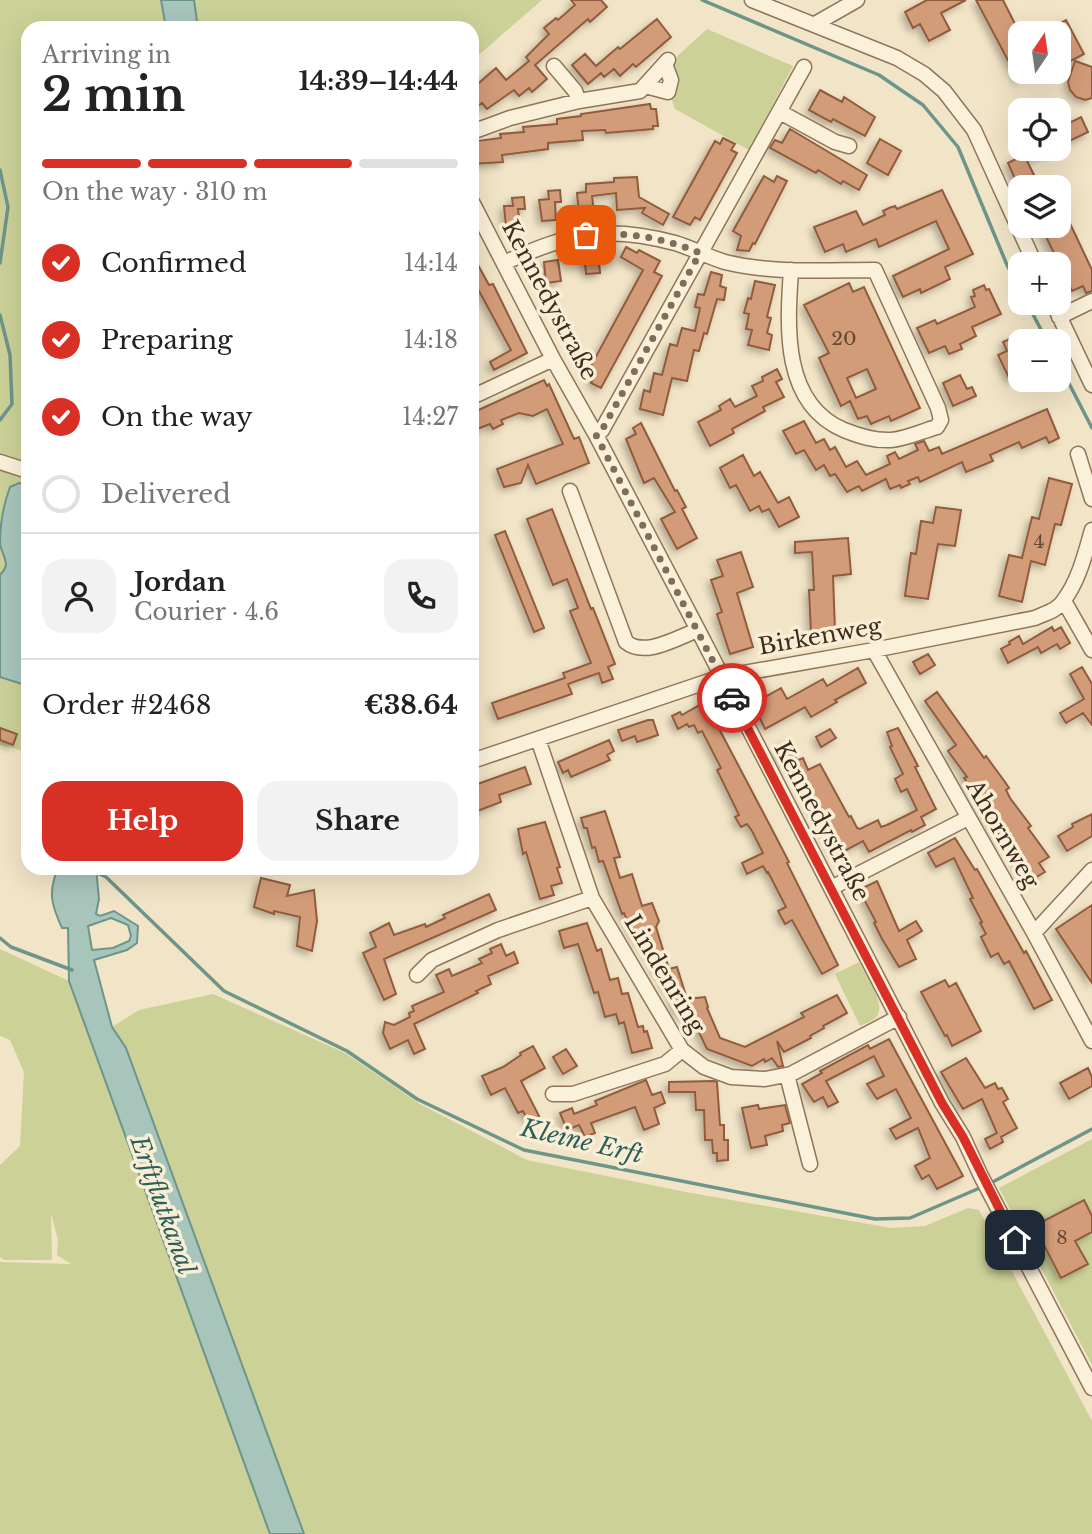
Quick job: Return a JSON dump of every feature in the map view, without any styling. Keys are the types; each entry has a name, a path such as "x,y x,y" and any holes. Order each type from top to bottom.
{"street":[{"path":"752,0 897,58 924,74 944,91 974,130 1030,252"},
{"path":"815,24 857,0"},
{"path":"479,129 510,118 579,101 640,90 666,62 671,80 667,92 645,86"},
{"path":"554,66 575,91 579,101"},
{"path":"596,435 602,430 804,67"},
{"path":"780,111 835,142 849,146"},
{"name":"Kennedystraße","path":"479,215 1092,1388"},
{"path":"504,264 543,245 567,237 605,233 646,236 678,244 726,262 791,270 875,270 938,408 941,419 937,427 891,440 862,438 827,423 804,397 795,379 792,358 791,270"},
{"path":"1092,301 1059,317 1092,385"},
{"path":"479,394 553,359"},
{"path":"1078,454 1092,499"},
{"path":"0,462 21,469"},
{"path":"570,491 626,642 633,648 645,649 698,630"},
{"path":"1092,530 1083,564 1064,601 1092,650"},
{"name":"Birkenweg","path":"479,759 721,677 1035,618 1053,610 1064,601"},
{"name":"Ahornweg","path":"874,650 1092,1041"},
{"name":"Lindenring","path":"538,739 592,898 682,1051 704,1067 731,1077 765,1079 787,1074 899,1017"},
{"path":"831,888 968,818"},
{"path":"1034,933 1092,870"},
{"path":"417,975 432,960 498,930 592,898"},
{"path":"553,1094 573,1094 665,1064 682,1051"},
{"path":"787,1074 810,1164"}],"green space":[{"path":"0,0 161,0 165,21 21,21 21,466 0,461"},
{"path":"194,0 542,0 479,55 479,21 197,21"},
{"path":"707,29 793,66 749,150 675,109 671,98 677,84 672,61"},
{"path":"0,471 21,477 21,750 0,745"},
{"path":"0,949 69,981 270,1534 0,1534 0,1262 71,1264 57,1255 58,1240 51,1214 52,1260 4,1260 0,1257 0,1165 20,1146 24,1072 10,1040 0,1036"},
{"path":"859,962 879,1006 879,1013 875,1018 860,1026 835,974"},
{"path":"213,994 345,1053 420,1104 527,1160 686,1192 891,1228 925,1226 968,1208 979,1210 1092,1421 1092,1534 304,1534 126,1048 112,1027 139,1010"},
{"path":"1092,1139 1092,1365 999,1188"}],"water":[{"path":"161,0 194,0 197,21 165,21"},
{"path":"21,484 21,684 0,677 0,575 6,565 0,543 4,508 10,487"},
{"name":"Erftflutkanal","path":"55,875 97,875 99,899 96,914 100,916 114,911 138,926 137,943 127,950 94,960 112,1027 126,1048 304,1534 270,1534 69,981 68,928 62,928 55,912 52,891","holes":["111,918 128,925 131,936 129,941 113,948 92,950 88,926"]}],"building":[{"path":"571,0 601,0 607,7 590,22 588,19 535,65 547,79 532,92 529,88 519,96 514,90 487,109 482,103 479,105 479,83 496,68 506,80 529,61 526,57 549,34 544,28 575,5"},
{"path":"927,0 966,0 941,13 950,30 929,41 920,24 913,28 905,12"},
{"path":"976,0 1003,0 1014,21 1008,21 1008,60"},
{"path":"657,19 671,37 636,67 633,64 620,76 614,69 604,77 601,73 588,84 572,65 585,54 596,66"},
{"path":"1071,29 1084,54 1071,61"},
{"path":"1075,61 1092,67 1092,98 1085,100 1076,97 1070,90"},
{"path":"820,90 842,102 844,97 875,117 865,136 809,110"},
{"path":"650,104 651,109 656,109 658,126 653,126 653,129 606,133 605,130 582,131 583,140 548,143 548,149 502,155 503,162 479,164 479,141 501,138 500,134 524,132 523,127 557,124 557,119"},
{"path":"1081,117 1088,132 1071,140 1071,122"},
{"path":"790,129 867,175 859,190 843,181 841,184 818,170 816,173 770,148 775,140 782,143"},
{"path":"723,138 735,144 731,150 737,153 700,220 695,217 690,225 673,217 715,141 720,144"},
{"path":"880,139 901,151 888,175 867,163"},
{"path":"1027,161 1034,175 1013,175 1008,163"},
{"path":"764,176 774,182 777,176 787,181 755,244 753,243 749,251 737,250 741,236 733,231"},
{"path":"637,177 639,197 669,214 663,225 642,213 645,208 617,210 616,193 592,196 594,213 579,214 577,193 586,192 586,184 614,182 614,178"},
{"path":"560,190 561,202 555,202 556,220 542,221 539,200 549,199 548,191"},
{"path":"942,190 973,254 945,267 950,279 921,293 920,289 903,297 893,276 949,249 936,221 879,247 876,239 846,252 843,244 825,252 814,227 856,211 863,225 885,215 883,211 889,208 895,206 897,209"},
{"path":"524,197 525,209 518,209 520,226 506,227 504,206 513,206 512,198"},
{"path":"1071,225 1092,270 1092,291 1086,293 1083,286 1072,291 1071,252 1053,252 1047,238 1071,238"},
{"path":"626,247 637,253 639,250 660,261 654,272 662,276 601,388 591,383 594,377 587,373 643,270 621,257"},
{"path":"598,251 600,273 586,274 584,253"},
{"path":"558,260 561,281 546,283 544,262"},
{"path":"479,267 489,285 493,284 527,353 494,370 490,362 511,350 479,291"},
{"path":"711,272 722,275 720,286 726,288 724,300 717,299 707,334 704,333 699,351 694,350 687,381 672,378 663,415 640,409 644,390 650,392 654,373 662,375 670,344 677,346 682,328 695,331 700,308 695,307 698,294 704,295"},
{"path":"755,281 775,285 767,317 771,318 767,333 772,335 769,350 748,345 752,330 746,329 749,314 744,313"},
{"path":"849,283 853,292 864,287 920,408 891,421 889,416 871,424 867,416 858,419 850,401 841,406 819,358 829,353 804,305","holes":["867,369 876,389 856,398 847,378"]},
{"path":"984,285 986,290 989,289 1001,314 972,327 976,336 960,344 962,349 949,354 945,346 929,353 917,328 935,320 937,324 975,307 971,297 975,296 973,290"},
{"path":"1008,340 1008,376 998,355 1007,351 1003,342"},
{"path":"777,369 782,379 776,382 784,397 763,407 765,411 732,429 734,433 710,446 698,422 721,410 719,406 730,399 735,407 757,396 752,386"},
{"path":"960,375 967,389 972,387 976,396 953,406 943,383"},
{"path":"544,380 547,386 549,384 574,439 579,437 589,463 536,484 528,465 521,483 504,487 497,469 563,444 547,409 533,416 519,413 501,420 503,424 493,429 490,424 479,428 479,410"},
{"path":"1047,409 1059,438 1049,443 1046,437 1022,448 1019,442 990,455 993,461 966,472 962,462 920,482 918,477 901,488 900,485 890,489 886,479 862,491 859,486 847,492 835,474 830,476 824,465 816,470 804,450 796,454 783,431 804,421 816,443 824,439 830,450 835,447 846,467 857,461 866,475 890,464 887,456 895,452 899,459 918,450 915,444 924,441 929,451 939,447 942,454"},
{"path":"641,423 675,491 677,490 686,507 682,509 697,538 677,549 661,519 675,512 654,478 644,483 626,439 636,434 633,428"},
{"path":"743,455 754,476 760,472 778,503 789,497 799,517 779,527 769,509 762,512 759,506 750,511 736,485 730,488 720,468"},
{"path":"1049,478 1072,484 1061,525 1055,524 1045,565 1031,561 1022,602 999,596 1009,555 1022,558 1032,517 1039,519"},
{"path":"936,507 961,510 955,546 938,544 928,599 905,596 911,553 916,554 921,521 933,523"},
{"path":"552,509 615,664 608,667 613,679 602,683 599,673 568,684 572,694 498,719 492,703 565,678 563,673 591,663 570,611 578,608 567,579 553,585 527,519"},
{"path":"505,531 544,628 534,632 495,535"},
{"path":"848,538 851,574 833,576 835,631 811,633 809,590 814,590 812,552 795,553 795,542"},
{"path":"741,552 753,587 737,593 753,647 730,654 717,614 722,612 711,580 723,576 717,560"},
{"path":"1052,627 1054,631 1061,627 1070,643 1060,649 1057,644 1041,653 1038,647 1008,663 1001,649 1010,644 1009,642 1019,636 1023,644"},
{"path":"928,654 935,665 920,674 913,662"},
{"path":"1082,667 1092,684 1092,725 1083,713 1066,723 1060,713 1084,699 1070,674"},
{"path":"858,668 866,683 811,717 805,707 765,729 753,704 781,688 787,699 823,679 827,686"},
{"path":"937,692 984,758 986,756 1005,782 1010,798 1049,857 1039,863 1045,872 1026,883 1017,867 1021,865 998,834 982,807 984,806 964,778 967,777 948,751 956,745 925,701"},
{"path":"705,702 789,862 787,863 838,965 822,974 792,920 785,924 778,911 786,907 768,872 763,866 747,874 742,863 763,853 747,824 741,827 735,817 739,815 717,770 721,768 702,731 698,733 694,725 689,727 687,724 678,729 672,716 680,712 682,715"},
{"path":"653,720 658,735 637,742 635,736 622,741 618,730"},
{"path":"0,728 17,734 13,745 0,740"},
{"path":"898,728 936,809 921,817 925,825 869,852 863,841 837,855 791,763 803,758 808,770 820,764 857,828 878,820 881,827 917,810 907,789 901,792 895,779 903,774 890,747 892,746 887,732"},
{"path":"830,729 836,738 821,747 816,737"},
{"path":"609,740 614,751 607,755 610,760 571,777 568,770 563,773 558,762"},
{"path":"787,741 797,760 785,765 777,751 779,746"},
{"path":"525,767 531,784 499,795 501,802 479,810 479,783"},
{"path":"605,811 620,857 614,858 620,878 632,874 642,906 652,903 659,921 656,927 669,969 677,967 687,999 705,997 720,1038 745,1047 804,1017 801,1013 837,995 847,1013 823,1026 824,1028 810,1036 811,1038 784,1052 777,1041 783,1066 778,1067 772,1058 752,1066 707,1049 691,1016 683,1018 681,1012 675,1010 670,987 666,988 662,972 657,973 643,942 640,943 632,932 624,913 622,914 603,861 599,862 595,847 592,848 587,828 584,828 581,818"},
{"path":"1092,814 1092,836 1067,851 1058,836 1073,827 1072,824"},
{"path":"545,822 560,867 557,868 562,883 551,886 554,895 540,899 526,852 523,854 518,829"},
{"path":"955,838 975,870 977,869 1052,1000 1034,1009 1009,961 1004,964 998,953 991,957 981,937 986,934 980,923 982,922 954,858 936,867 928,853"},
{"path":"261,878 290,885 287,896 314,890 317,921 312,951 297,946 300,917 274,911 274,914 254,907"},
{"path":"877,881 899,931 916,921 922,931 907,940 916,959 899,967 882,939 859,890"},
{"path":"489,894 496,910 384,959 396,994 384,1000 363,953 376,947 370,933 389,923 394,935 425,924 426,927 445,918 443,915"},
{"path":"1092,905 1092,983 1056,929"},
{"path":"587,923 597,951 601,949 610,980 618,978 622,994 628,993 638,1027 643,1026 644,1032 647,1031 652,1048 632,1053 624,1022 619,1024 616,1014 605,1017 598,992 594,993 578,944 564,948 559,931"},
{"path":"501,944 506,956 514,952 518,963 488,976 491,984 476,991 478,993 414,1024 425,1049 414,1054 408,1040 390,1049 383,1033 385,1022 394,1025 410,1017 409,1013 414,1011 412,1006 444,992 436,975 449,969 452,976 482,963 479,959 492,953 490,949"},
{"path":"945,980 949,987 956,983 981,1031 952,1046 921,992"},
{"path":"889,1039 963,1176 937,1189 929,1175 922,1179 915,1166 930,1158 918,1128 896,1139 890,1129 911,1118 896,1089 877,1099 867,1084 884,1076 874,1056 826,1081 838,1102 828,1107 823,1097 814,1102 802,1084 868,1045 870,1049"},
{"path":"533,1046 545,1068 521,1081 539,1116 528,1121 523,1111 518,1113 505,1088 491,1095 482,1076 503,1067"},
{"path":"566,1049 577,1066 563,1074 553,1057"},
{"path":"966,1058 985,1088 995,1083 998,1089 1002,1088 1008,1099 1003,1102 1017,1128 1001,1137 1003,1142 990,1149 985,1139 997,1133 982,1099 963,1109 941,1072"},
{"path":"1088,1068 1092,1086 1069,1099 1060,1083"},
{"path":"646,1080 652,1095 661,1092 665,1103 654,1108 659,1124 644,1130 635,1107 591,1123 595,1133 585,1137 579,1125 567,1130 560,1113 572,1108 574,1114 597,1105 595,1101"},
{"path":"669,1082 717,1082 720,1125 724,1125 724,1140 728,1140 728,1160 717,1161 712,1140 705,1140 704,1110 696,1110 695,1092 669,1092"},
{"path":"758,1105 759,1109 785,1105 790,1123 782,1125 783,1131 765,1136 767,1145 751,1148 742,1108"},
{"path":"1084,1200 1092,1216 1092,1232 1075,1241 1088,1264 1061,1278 1034,1226"}],"waterway":[{"name":"Kleine Erft","path":"702,0 879,75 923,105 958,147 1008,267"},
{"path":"0,170 8,207 0,263"},
{"path":"0,315 10,355 12,404 0,420"},
{"name":"Kleine Erft","path":"1033,315 1041,329"},
{"name":"Kleine Erft","path":"1071,387 1092,428"},
{"name":"Kleine Erft","path":"102,875 224,991 347,1051 417,1099 524,1150 875,1219 910,1218 982,1187"},
{"path":"0,938 11,947 72,970"},
{"name":"Kleine Erft","path":"989,1184 1092,1129"}],"way so far":[{"path":"586,235 605,233 646,236 700,253 602,430 596,435 732,698"}],"route":[{"path":"732,698 1015,1240"}]}
